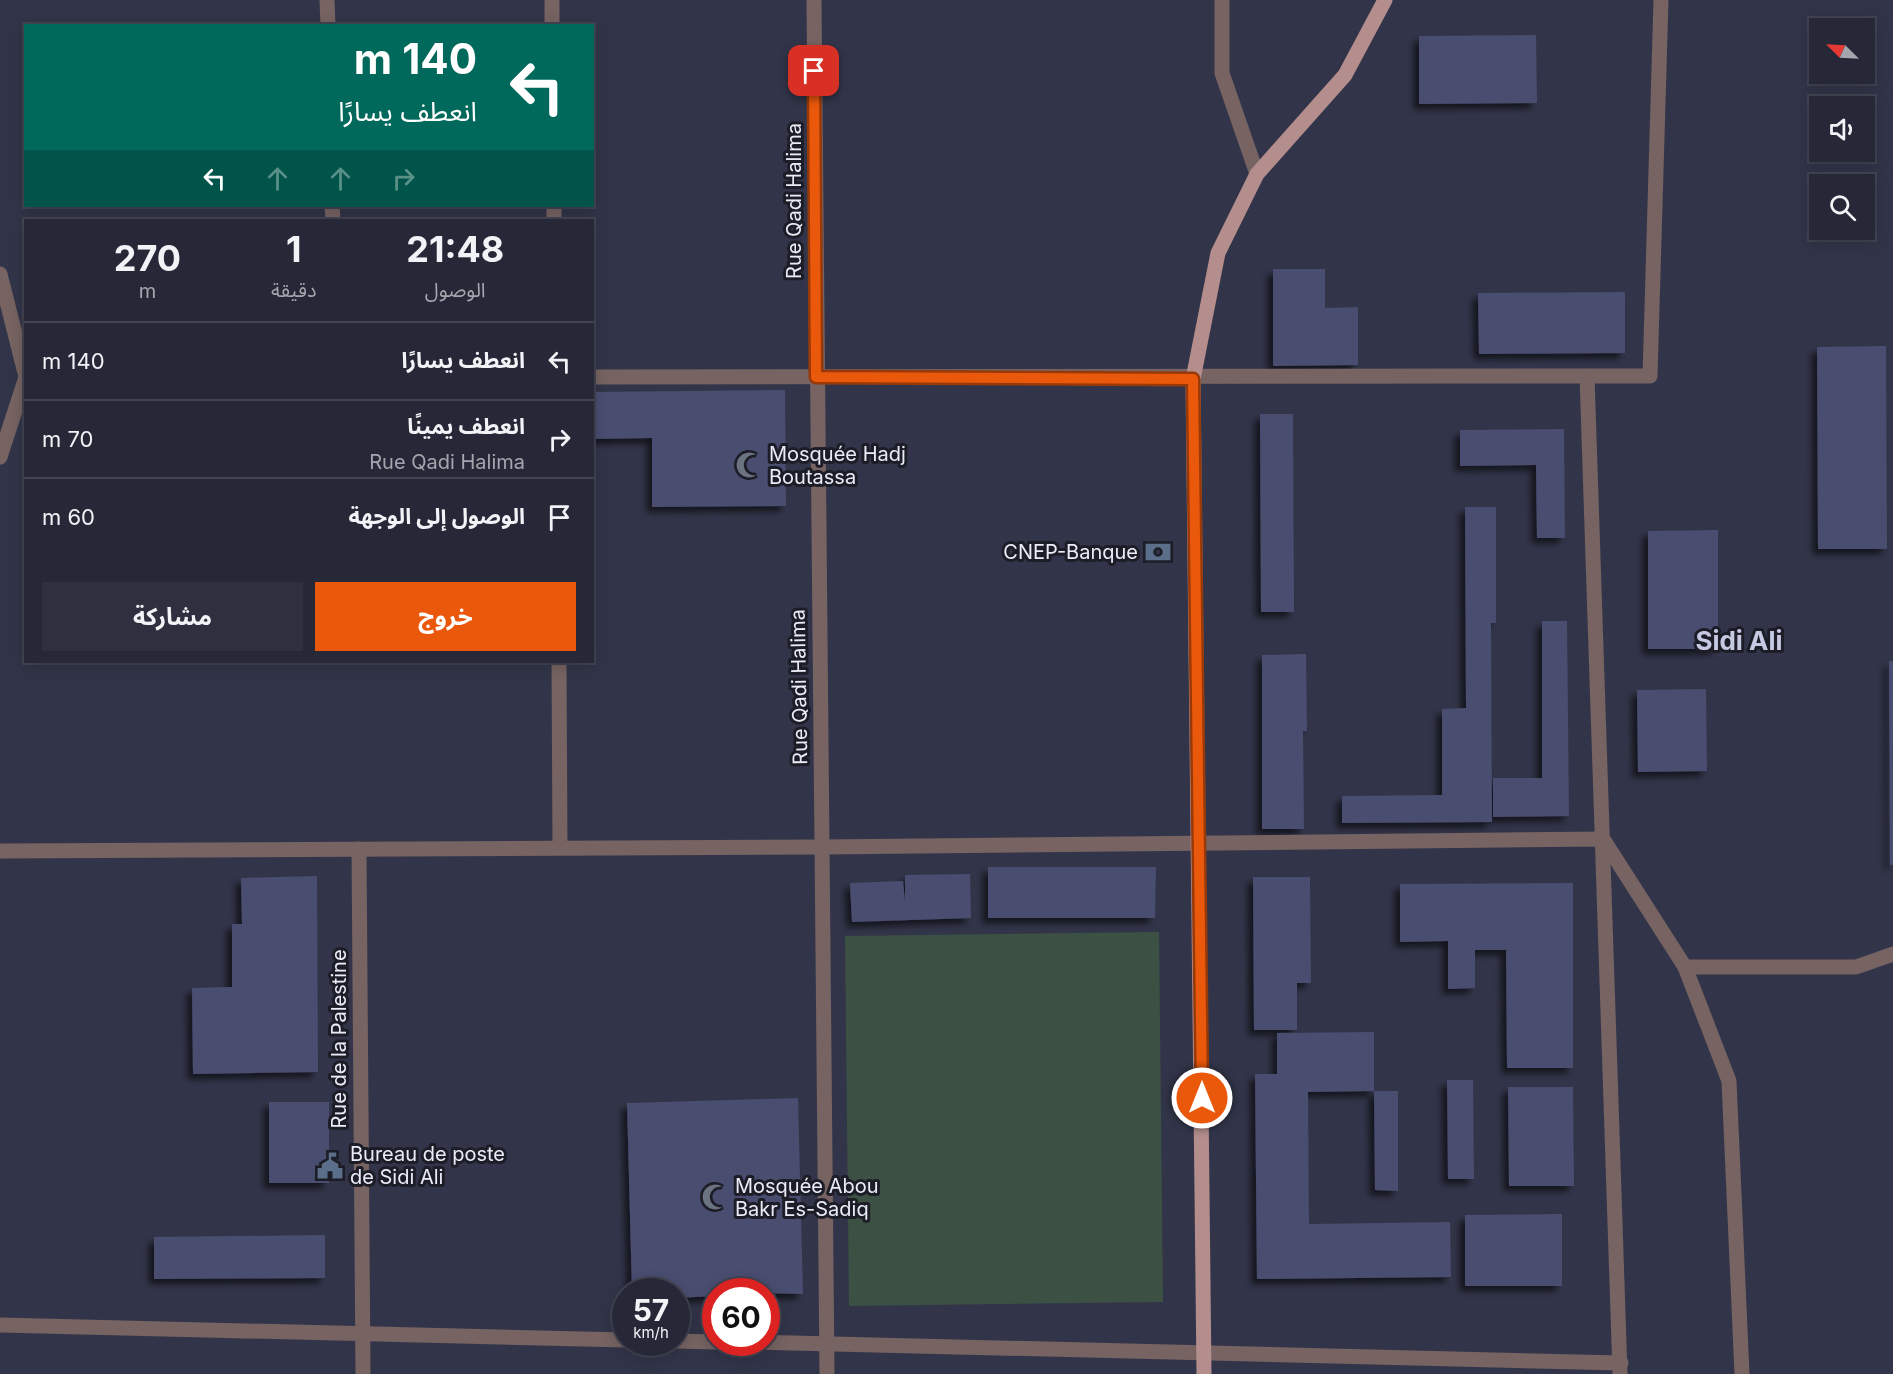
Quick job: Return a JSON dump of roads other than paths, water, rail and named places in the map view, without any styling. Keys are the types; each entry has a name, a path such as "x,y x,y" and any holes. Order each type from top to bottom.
{"main road":[{"path":"1204,1374 1193,379 1218,254 1257,174 1345,75 1384,0"}],"street":[{"path":"327,0 328,24"},
{"path":"552,0 552,24"},
{"name":"Rue Qadi Halima","path":"814,0 827,1374"},
{"path":"1222,0 1222,73 1257,174"},
{"path":"594,377 1193,379 1650,376 1661,0"},
{"path":"0,273 24,369"},
{"path":"780,1343 1204,1353 1621,1368 1587,376"},
{"path":"0,457 24,383"},
{"path":"559,663 560,847"},
{"path":"0,852 560,847 822,848 1603,839"},
{"path":"1603,839 1685,967 1729,1081 1742,1374"},
{"name":"Rue de la Palestine","path":"359,849 363,1374"},
{"path":"1685,967 1856,967 1893,954"},
{"path":"0,1325 612,1340"}],"place":[{"name":"Mosquée Hadj Boutassa","path":"749,465"},
{"name":"CNEP-Banque","path":"1158,552"},
{"name":"Bureau de poste de Sidi Ali","path":"330,1166"},
{"name":"Mosquée Abou Bakr Es-Sadiq","path":"715,1197"}],"district":[{"name":"Sidi Ali","path":"1739,641"}]}
